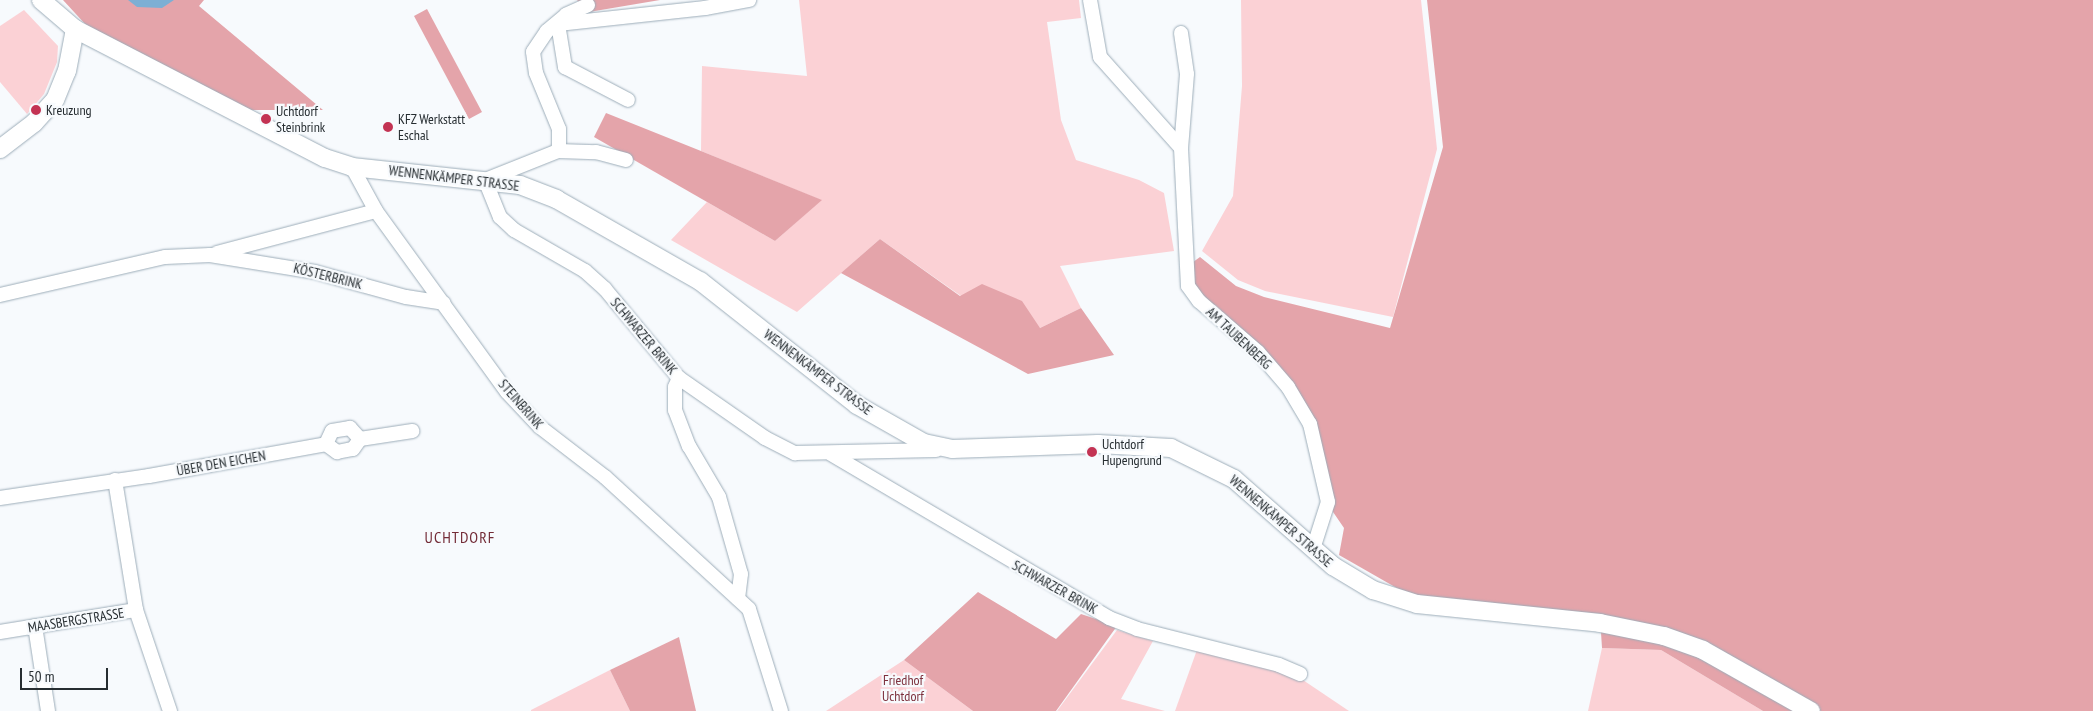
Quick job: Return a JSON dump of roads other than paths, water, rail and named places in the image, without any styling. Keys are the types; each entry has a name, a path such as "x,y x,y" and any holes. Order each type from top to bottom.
{"street":[{"name":"WENNENKÄMPER STRASSE","path":"41,0 74,30 299,146 352,167 485,180 539,191 598,221 700,281 857,405 924,443 952,449 1098,444 1171,448 1234,479 1313,549 1361,584 1417,604 1600,623 1677,640 1704,650 1811,711"},
{"path":"558,24 705,8 749,0"},
{"path":"1090,0 1100,57 1180,148"},
{"path":"558,151 559,129 536,73 534,52 540,39 566,15 588,5"},
{"path":"558,24 566,67 628,100"},
{"path":"0,149 34,123 55,100 67,71 74,30"},
{"name":"AM TAUBENBERG","path":"1181,33 1187,74 1180,148 1188,286 1199,301 1258,352 1288,387 1310,424 1328,502 1313,549"},
{"path":"485,180 558,151 588,151 626,160"},
{"name":"STEINBRINK","path":"352,167 376,211 507,392 540,427 605,477 749,609 757,626 781,711"},
{"name":"SCHWARZER BRINK","path":"485,180 500,217 514,230 586,272 605,289 679,378 765,438 795,453 831,454 952,449"},
{"name":"KÖSTERBRINK","path":"210,255 376,211"},
{"name":"KÖSTERBRINK","path":"0,295 165,257 210,255 315,272 406,297 444,303"},
{"path":"679,378 675,387 675,410 689,446 719,497 741,574 738,599"},
{"path":"326,444 332,432 350,428 360,439"},
{"name":"ÜBER DEN EICHEN","path":"0,498 326,444 337,452 353,449 360,439 412,431"},
{"name":"SCHWARZER BRINK","path":"831,454 1036,577 1116,621 1167,637 1279,665 1300,674"},
{"path":"115,480 136,610"},
{"name":"MAASBERGSTRASSE","path":"0,632 136,610 170,711"},
{"path":"35,626 48,711"}],"water":[{"path":"128,0 174,0 162,8 137,7"}],"place":[{"name":"Kreuzung","path":"36,110"},
{"name":"Uchtdorf Steinbrink","path":"266,119"},
{"name":"KFZ Werkstatt Eschal","path":"388,127"},
{"name":"Uchtdorf Hupengrund","path":"1092,452"}],"district":[{"name":"UCHTDORF","path":"460,537"}],"park label":[{"name":"Friedhof Uchtdorf","path":"903,688"}]}
